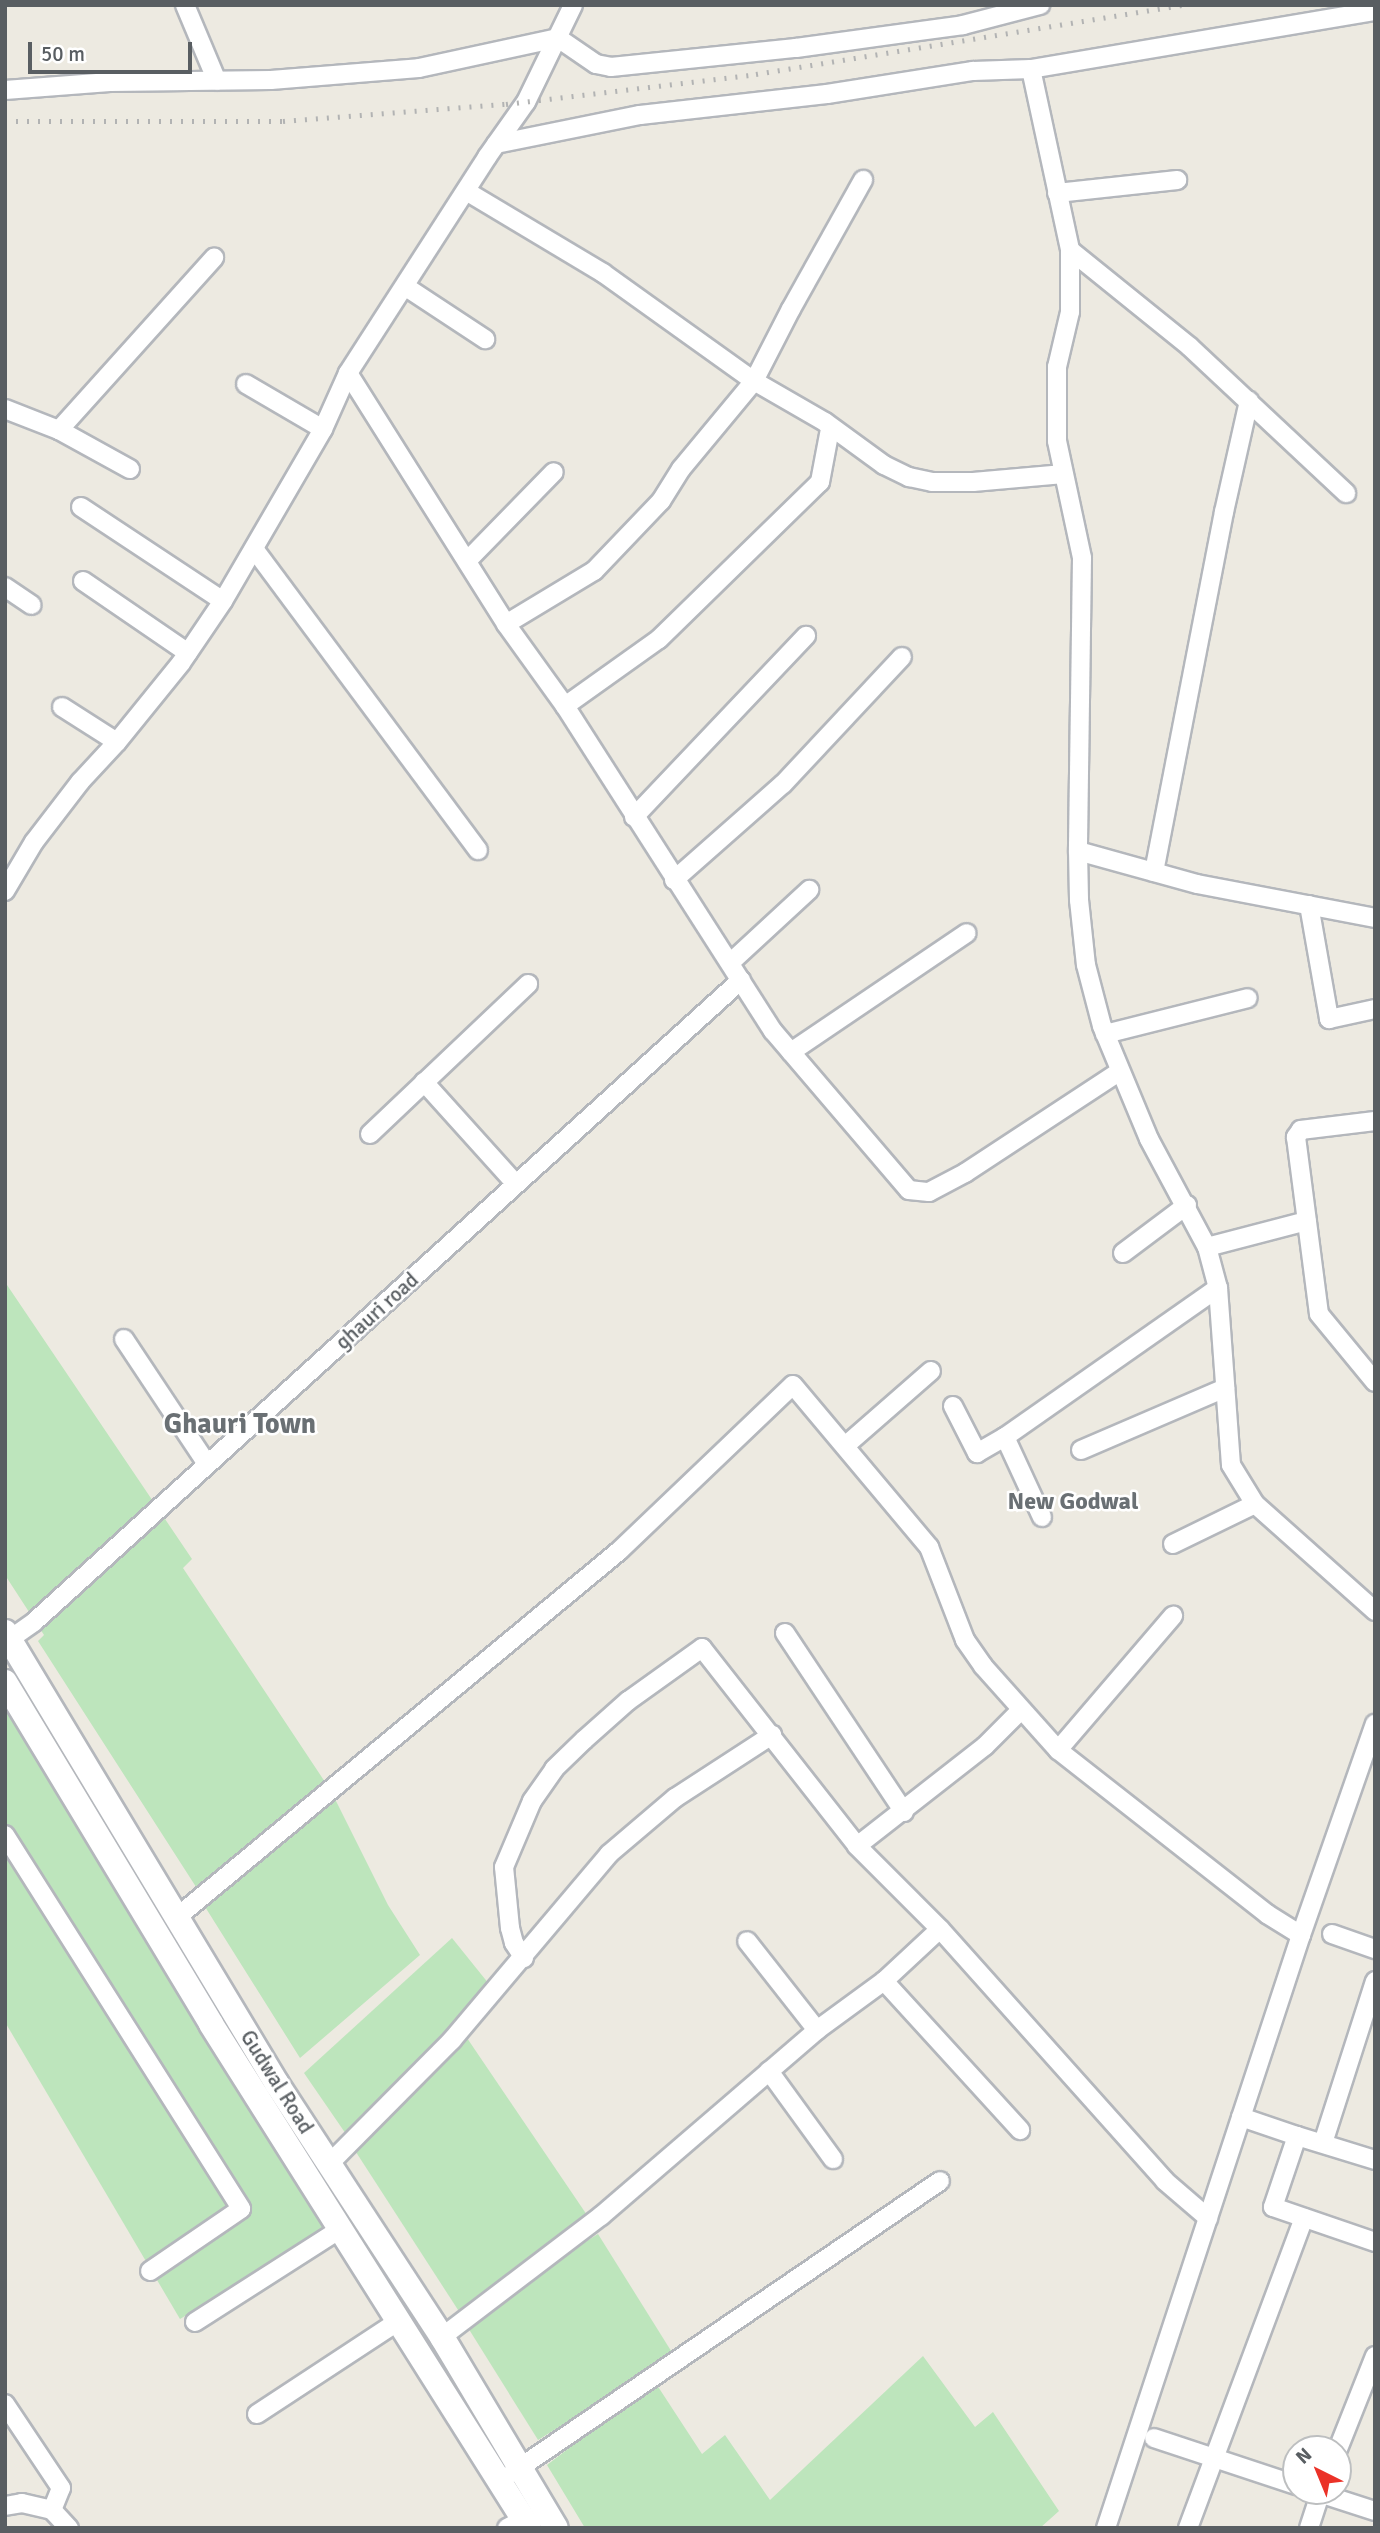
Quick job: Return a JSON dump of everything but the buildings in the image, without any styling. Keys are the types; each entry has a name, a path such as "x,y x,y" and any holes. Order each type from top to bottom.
{"main road":[{"name":"Gudwal Road","path":"8,1636 176,1918 329,2164 442,2337 510,2474 520,2525"},
{"name":"Gudwal Road","path":"5,1682 211,2024 400,2320 510,2474 556,2528"}],"street":[{"path":"185,5 217,81"},
{"path":"5,891 34,842 80,782 117,742 188,653 223,601 323,429 348,373 526,102 573,5"},
{"path":"5,90 110,82 271,80 419,68 558,38 596,64 611,67 796,48 963,26 1030,7"},
{"path":"496,144 640,115 828,94 973,71 1031,69 1375,11"},
{"path":"1031,69 1070,250 1070,312 1057,367 1057,441 1082,558 1078,851 1079,900 1086,965 1105,1034 1119,1072 1149,1139 1187,1205 1207,1247 1218,1288 1231,1465 1255,1504 1375,1611"},
{"path":"506,624 594,571 661,501 681,469 754,382 791,309 863,180"},
{"path":"1057,193 1177,180"},
{"path":"466,191 603,273 754,382 825,422 831,429 884,465 909,477 932,482 1064,474"},
{"path":"1070,250 1190,347 1346,493"},
{"path":"59,430 214,258"},
{"path":"406,287 485,339"},
{"path":"348,373 506,624 565,706 674,880 741,980 791,1052 909,1190 929,1192 965,1173 1119,1072"},
{"path":"246,384 323,429"},
{"path":"1154,872 1224,512 1249,401"},
{"path":"5,409 59,430 130,468"},
{"path":"565,706 659,639 820,482 831,429"},
{"path":"467,561 554,472"},
{"path":"81,507 223,601"},
{"path":"255,550 478,850"},
{"path":"83,581 188,653"},
{"path":"5,587 32,605"},
{"path":"634,817 806,636"},
{"path":"674,880 783,784 902,657"},
{"path":"62,707 117,742"},
{"path":"1078,851 1197,884 1375,918"},
{"path":"730,963 809,890"},
{"path":"1309,905 1329,1019 1375,1009"},
{"path":"791,1052 967,933"},
{"name":"ghauri road","path":"8,1636 34,1622 741,980"},
{"path":"370,1134 528,984"},
{"path":"1105,1034 1248,998"},
{"path":"424,1082 516,1184"},
{"path":"1373,1373 1319,1314 1296,1137 1301,1130 1375,1121"},
{"path":"1123,1253 1187,1205"},
{"path":"1207,1247 1307,1221"},
{"path":"953,1406 977,1453 1218,1288"},
{"path":"124,1339 207,1464"},
{"path":"845,1446 931,1371"},
{"path":"176,1918 619,1551 793,1385 929,1547 965,1640 1021,1710 1058,1750 1267,1914 1301,1935"},
{"path":"1080,1450 1225,1388"},
{"path":"1004,1437 1042,1517"},
{"path":"1173,1544 1255,1504"},
{"path":"1058,1750 1173,1616"},
{"path":"785,1633 904,1812"},
{"path":"524,1958 514,1943 510,1928 504,1867 532,1801 554,1769 584,1740 628,1701 702,1648 857,1846 940,1929 1165,2181 1208,2218"},
{"path":"857,1846 904,1812 985,1746 1021,1710"},
{"path":"1106,2528 1301,1935 1375,1724"},
{"path":"329,2164 452,2040 610,1854 675,1798 772,1735"},
{"path":"5,1835 241,2209 150,2271"},
{"path":"442,2337 601,2216 817,2030 884,1981 940,1929"},
{"path":"1332,1934 1375,1949"},
{"path":"747,1941 817,2030"},
{"path":"884,1981 1020,2130"},
{"path":"1323,2143 1375,1982"},
{"path":"769,2071 833,2159"},
{"path":"1241,2117 1375,2160"},
{"path":"1297,2136 1273,2207 1375,2242"},
{"path":"510,2474 940,2181"},
{"path":"1188,2528 1304,2218"},
{"path":"195,2322 342,2228"},
{"path":"257,2414 400,2320"},
{"path":"1344,2435 1375,2356"},
{"path":"5,2404 61,2488 52,2510"},
{"path":"1154,2438 1282,2480"},
{"path":"5,2506 22,2503 52,2510 69,2528"},
{"path":"1352,2503 1375,2511"},
{"path":"1309,2528 1315,2505"}],"green space":[{"path":"5,1282 192,1559 183,1568 327,1785 198,1890 38,1641 44,1635 5,1575"},
{"path":"5,1704 327,2226 320,2235 180,2319 5,2022"},
{"path":"332,1793 388,1905 420,1955 300,2058 202,1902"},
{"path":"452,1938 489,1984 348,2137 304,2073"},
{"path":"467,2038 589,2218 460,2313 354,2149"},
{"path":"598,2234 674,2355 538,2440 462,2319"},
{"path":"923,2356 975,2427 993,2412 1059,2511 1040,2528 585,2528 547,2465 655,2382 702,2454 725,2435 770,2500"}],"railway":[{"path":"5,121 283,121 506,104 756,74 1183,5"}],"district":[{"name":"Ghauri Town","path":"240,1424"},
{"name":"New Godwal","path":"1073,1502"}]}
